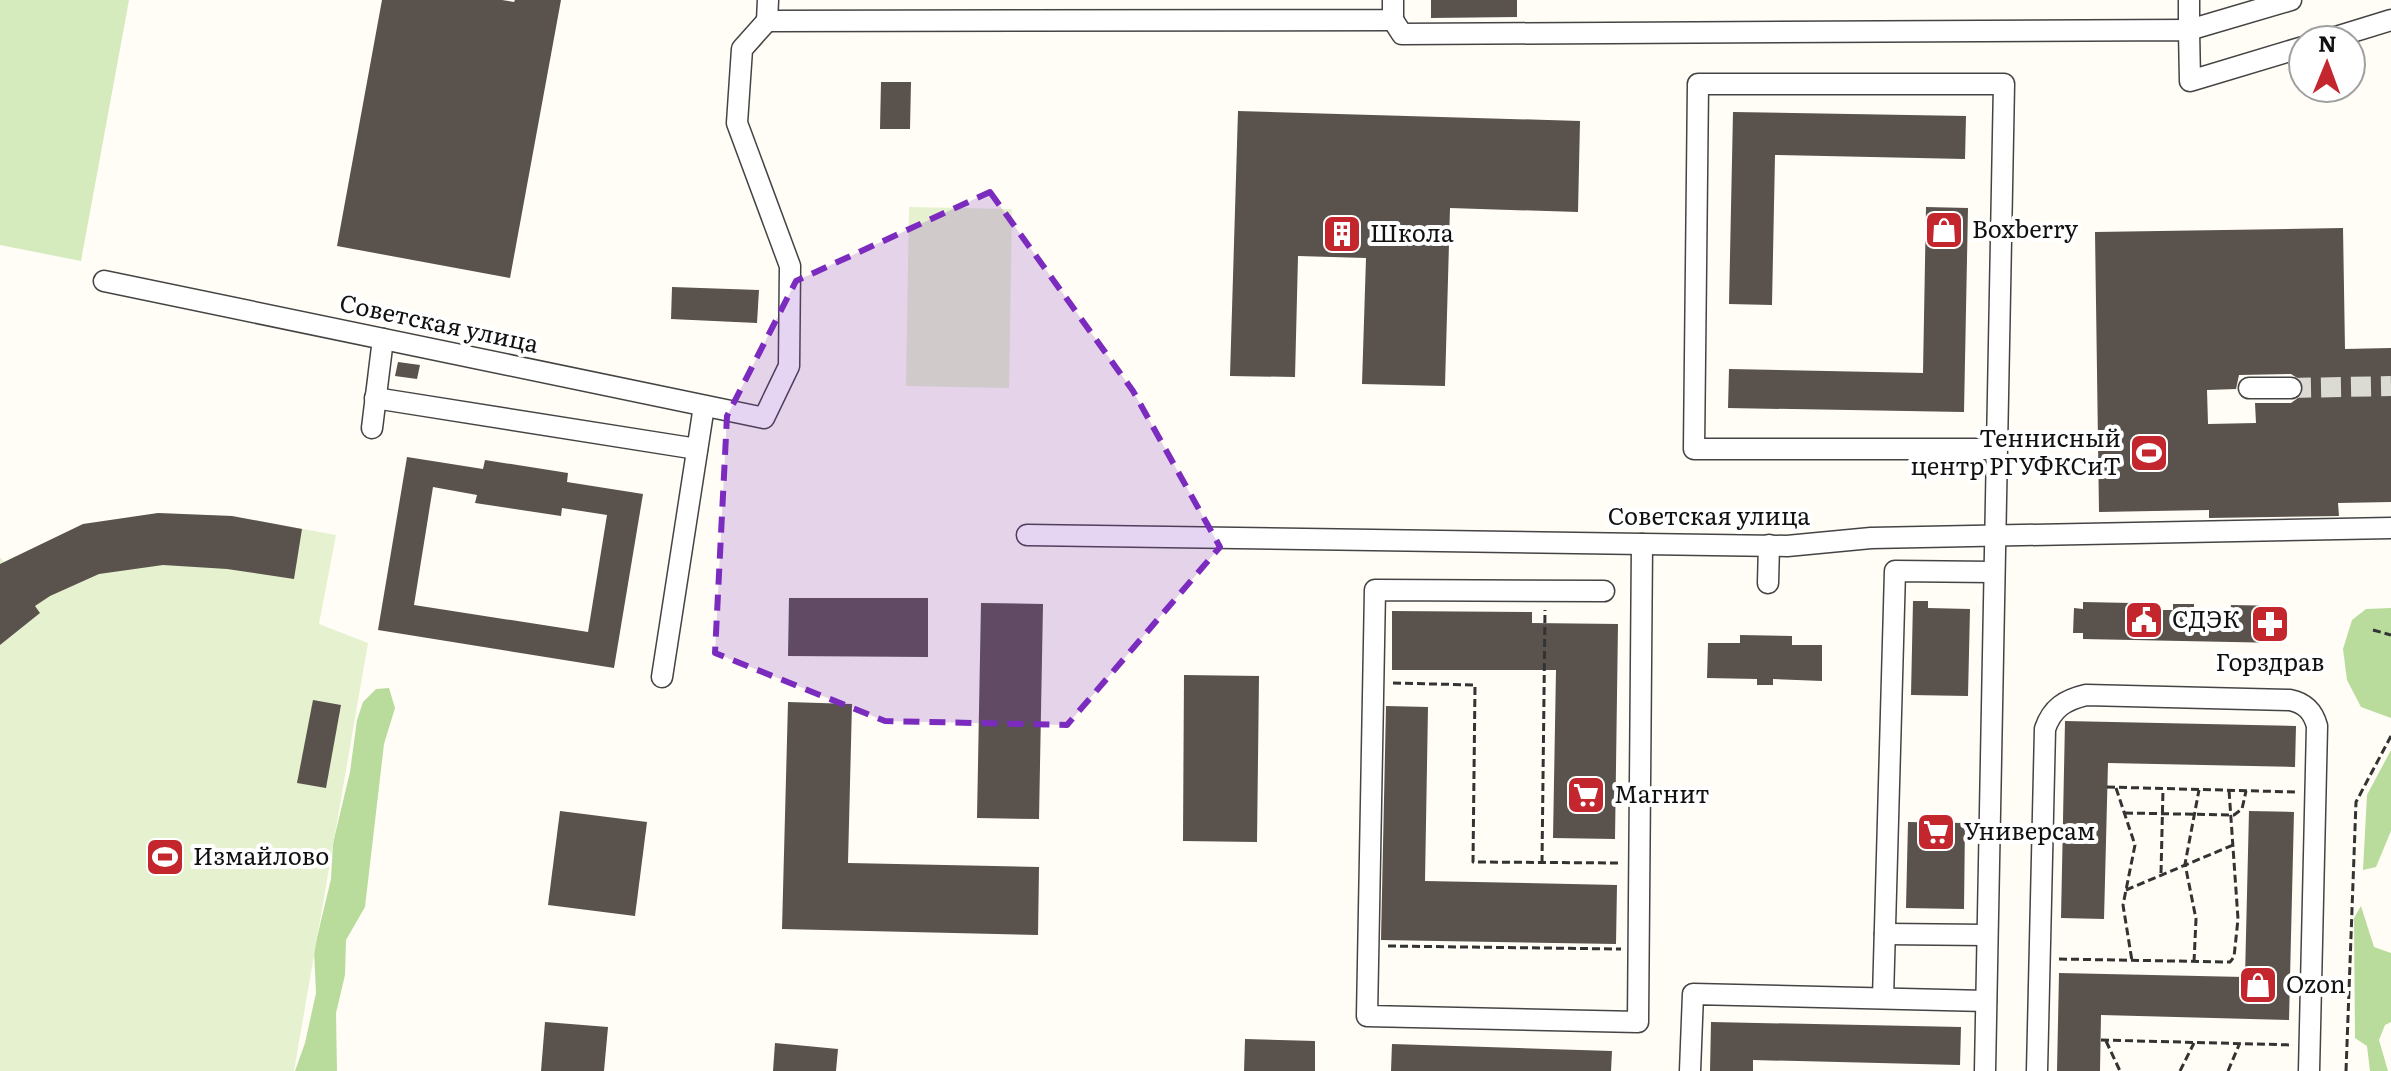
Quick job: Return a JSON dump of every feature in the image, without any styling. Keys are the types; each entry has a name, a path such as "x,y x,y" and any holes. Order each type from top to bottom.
{"street":[{"path":"768,0 767,21 1393,10 1402,34 2189,30 2291,0"},
{"path":"2189,0 2190,81 2287,52"},
{"path":"2367,27 2391,20"},
{"name":"Советская улица","path":"104,281 764,418 789,366 790,266 737,123 742,49 767,21"},
{"path":"1985,1071 2004,84 1698,84 1694,449 1996,449"},
{"path":"372,428 383,339"},
{"path":"2249,388 2291,388"},
{"path":"375,398 697,449"},
{"path":"662,677 704,406"},
{"name":"Советская улица","path":"1027,535 1769,545 1871,538 2391,528"},
{"path":"1604,591 1375,590 1366,647 1373,682 1367,1016 1638,1022 1642,544"},
{"path":"1768,583 1769,545"},
{"path":"1883,998 1895,571 1993,572"},
{"path":"2037,1071 2045,729 2061,705 2086,695 2298,701 2314,716 2317,726 2309,1071"},
{"path":"1870,699 1892,699"},
{"path":"1885,934 1987,935"},
{"path":"1690,1071 1693,994 1986,1001"}],"path":[{"path":"1542,863 1545,591"},
{"path":"2373,630 2391,635"},
{"path":"1373,682 1475,685 1473,862 1639,863"},
{"path":"2346,1071 2356,802 2391,736"},
{"path":"2107,787 2315,792"},
{"path":"2116,788 2135,845 2123,915 2132,961"},
{"path":"2161,874 2163,789"},
{"path":"2194,962 2196,925 2185,864 2199,790"},
{"path":"2040,959 2227,963 2234,957 2238,919 2229,790"},
{"path":"2125,813 2231,816 2242,809 2246,791"},
{"path":"2126,890 2233,845"},
{"path":"1368,946 1639,949"},
{"path":"2120,1071 2103,1040 2309,1045"},
{"path":"2180,1071 2194,1043"},
{"path":"2228,1071 2240,1044"}],"highlighted area":[{"path":"990,192 1133,391 1220,547 1067,725 885,721 715,653 727,416 796,281"}],"green space":[{"path":"0,0 129,0 81,261 0,245"},
{"path":"909,207 1012,209 1009,388 906,386"},
{"name":"Измайлово","path":"158,513 232,516 336,535 319,624 368,643 294,1071 0,1071 0,557 4,562 83,524"},
{"path":"2391,608 2391,718 2361,707 2347,680 2343,649 2352,620 2366,609"},
{"path":"389,688 395,708 384,744 365,907 346,940 345,975 336,1013 337,1071 295,1071 316,993 314,950 331,879 333,843 350,772 357,720 363,702 376,689"},
{"path":"2391,750 2391,831 2376,867 2363,870 2367,795"},
{"path":"2361,906 2374,947 2391,953 2391,1022 2385,1025 2379,1040 2388,1071 2370,1071 2367,1046 2355,1038 2354,918"}],"building":[{"path":"382,0 561,0 510,278 337,246"},
{"path":"1431,0 1517,0 1517,17 1431,18"},
{"path":"881,82 911,82 910,129 880,129"},
{"name":"Школа","path":"1238,111 1580,121 1578,212 1450,208 1445,386 1362,384 1366,258 1298,256 1295,377 1230,376"},
{"path":"1733,112 1966,116 1965,159 1775,155 1772,305 1729,304"},
{"path":"1926,207 1968,208 1964,412 1728,408 1729,369 1923,373"},
{"path":"2343,228 2345,349 2391,348 2391,502 2338,503 2339,516 2209,518 2209,510 2099,512 2095,232","holes":["2291,374 2302,381 2302,395 2291,403 2255,403 2256,423 2208,424 2207,390 2236,389 2239,375"]},
{"path":"672,287 759,290 757,323 671,319"},
{"path":"398,362 420,365 417,379 395,376"},
{"path":"407,457 483,469 485,460 568,473 567,482 643,494 614,668 378,630","holes":["433,487 477,495 475,503 561,516 562,508 607,515 588,632 414,605"]},
{"path":"158,513 232,516 302,529 294,579 227,569 163,565 99,574 35,606 40,613 0,645 0,564 83,524"},
{"path":"789,598 928,598 928,657 788,656"},
{"path":"1913,601 1928,601 1928,608 1970,609 1968,696 1911,695"},
{"path":"2083,602 2131,603 2131,610 2173,610 2173,604 2194,604 2194,611 2230,612 2231,605 2282,606 2281,613 2288,613 2288,638 2281,638 2281,643 2083,639 2083,633 2073,633 2074,608 2083,609"},
{"path":"981,603 1043,604 1039,819 977,818"},
{"path":"1392,611 1532,612 1532,623 1618,624 1615,839 1553,838 1556,670 1392,670"},
{"path":"1740,635 1792,636 1792,645 1822,645 1822,681 1773,679 1773,685 1757,685 1757,679 1707,678 1708,643 1740,643"},
{"path":"1184,675 1259,676 1257,842 1183,841"},
{"path":"313,700 341,705 326,788 297,783"},
{"path":"788,702 852,704 848,863 1039,867 1038,935 782,929"},
{"path":"1386,706 1428,707 1425,881 1617,885 1616,944 1381,940"},
{"path":"2065,721 2296,726 2295,767 2108,763 2104,919 2061,918"},
{"path":"560,811 647,822 635,916 548,905"},
{"path":"2249,811 2294,812 2289,1020 2101,1015 2100,1071 2057,1071 2059,973 2245,977"},
{"path":"1908,822 1965,823 1964,909 1906,908"},
{"path":"545,1022 608,1027 604,1071 541,1071"},
{"path":"1711,1022 1961,1027 1960,1065 1753,1060 1753,1071 1710,1071"},
{"path":"1245,1039 1315,1041 1315,1071 1244,1071"},
{"path":"775,1043 838,1049 836,1071 773,1071"},
{"path":"1392,1044 1612,1051 1611,1071 1391,1071"}],"tunnel":[{"path":"2291,388 2391,386"}],"place":[{"name":"Boxberry","path":"1944,230"},
{"name":"Школа","path":"1342,234"},
{"name":"Теннисный центр РГУФКСиТ","path":"2149,453"},
{"name":"СДЭК","path":"2144,620"},
{"name":"Горздрав","path":"2270,624"},
{"name":"Магнит","path":"1586,795"},
{"name":"Универсам","path":"1936,832"},
{"name":"Измайлово","path":"165,857"},
{"name":"Ozon","path":"2258,985"}]}
